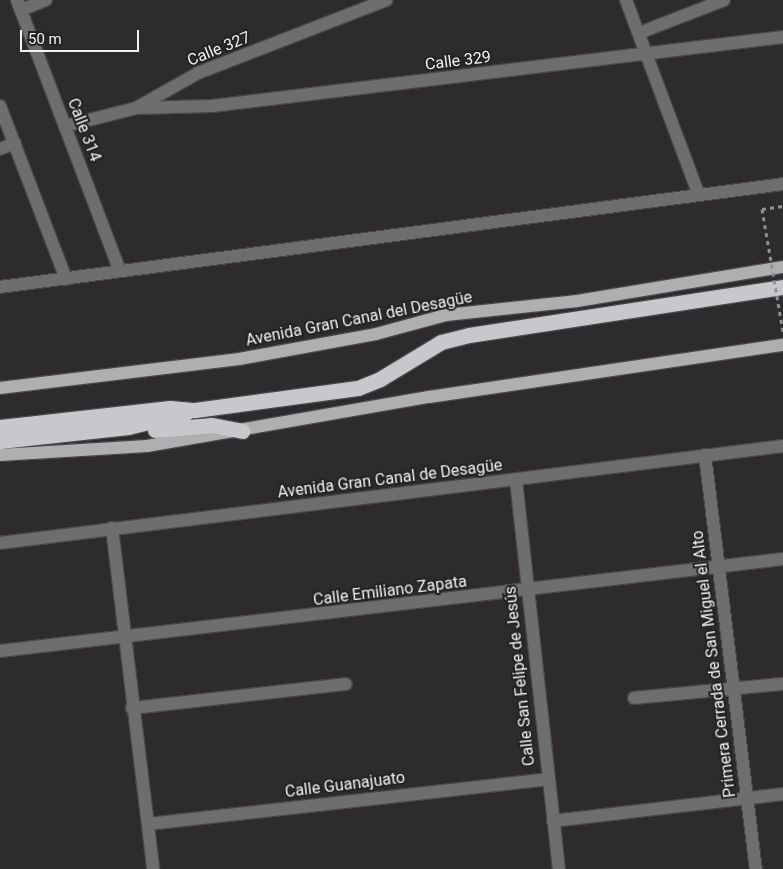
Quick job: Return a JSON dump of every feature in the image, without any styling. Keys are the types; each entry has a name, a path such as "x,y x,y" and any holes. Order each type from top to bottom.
{"highway":[{"path":"1,432 23,440 128,427 194,410 358,388 380,379 441,342 783,287"},
{"path":"1,432 170,408 194,410"},
{"path":"128,427 152,430 212,425 242,431"}],"main road":[{"name":"Avenida Gran Canal del Desagüe","path":"0,388 239,359 376,334 446,315 577,301 783,267"},
{"path":"0,455 147,446 429,397 783,345"}],"street":[{"path":"19,5 46,0"},
{"name":"Calle 327","path":"65,126 136,108 198,73 386,0"},
{"path":"626,0 699,195"},
{"path":"639,34 724,0"},
{"name":"Calle 314","path":"19,5 120,272"},
{"name":"Calle 329","path":"136,108 212,106 783,37"},
{"path":"0,106 66,279"},
{"path":"0,149 15,143"},
{"path":"0,287 783,184"},
{"name":"Avenida Gran Canal de Desagüe","path":"0,543 783,446"},
{"name":"Primera Cerrada de San Miguel el Alto","path":"705,455 736,690 756,869"},
{"name":"Calle San Felipe de Jesús","path":"516,480 547,779 559,869"},
{"path":"112,528 126,639 132,708 153,869"},
{"name":"Calle Emiliano Zapata","path":"0,651 126,639 783,559"},
{"path":"132,708 346,684"},
{"path":"634,698 736,690 783,684"},
{"name":"Calle Guanajuato","path":"148,824 547,779"},
{"path":"553,821 783,794"}],"path":[{"path":"783,206 762,209 783,332"}]}
